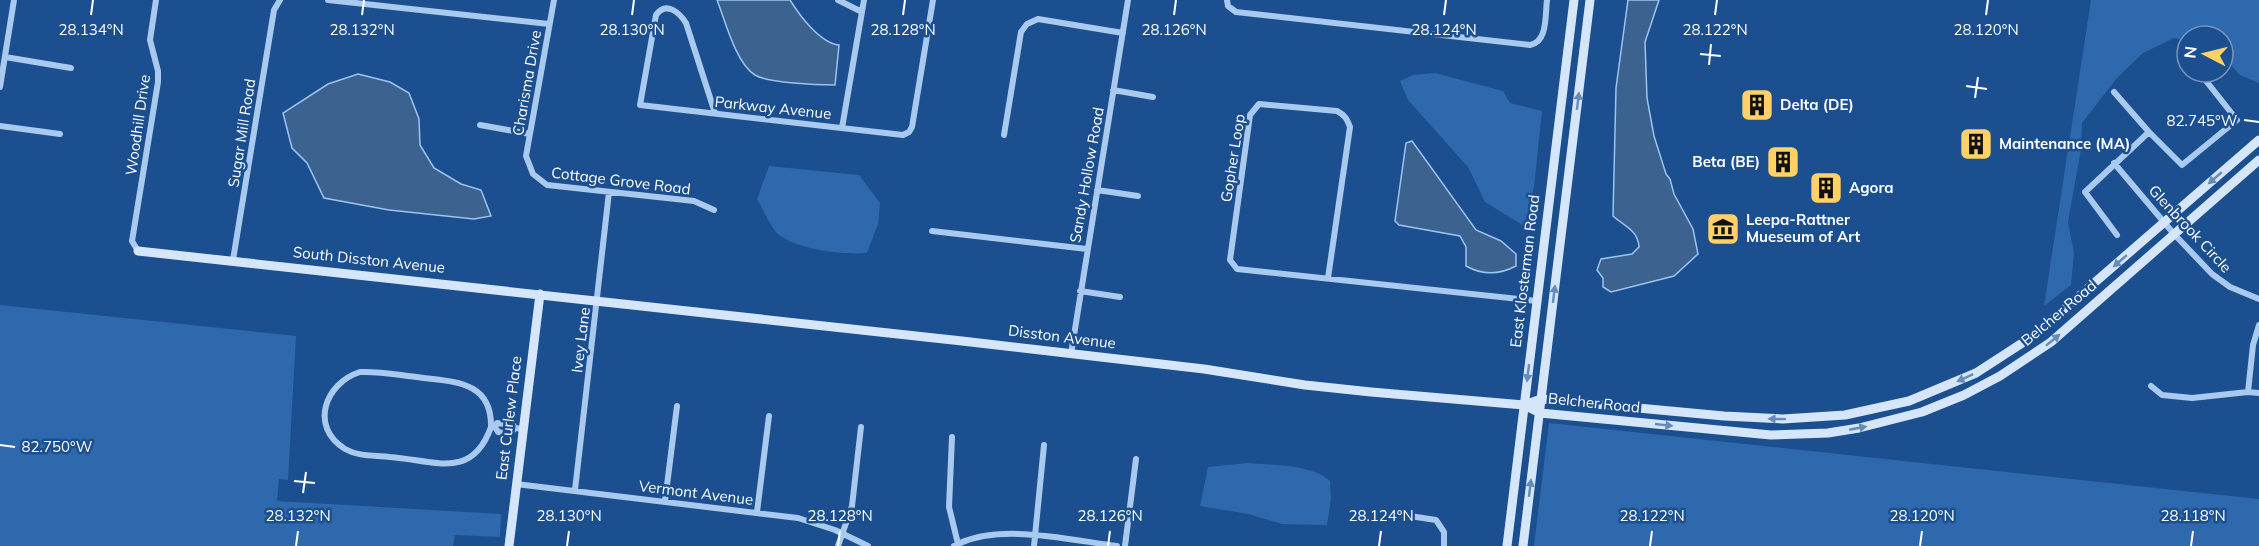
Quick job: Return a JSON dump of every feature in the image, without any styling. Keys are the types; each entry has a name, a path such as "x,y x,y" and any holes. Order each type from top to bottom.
{"main road":[{"name":"East Klosterman Road","path":"1507,546 1574,0"},
{"name":"East Klosterman Road","path":"1523,546 1590,0"},
{"name":"Belcher Road","path":"1524,405 1541,399 1724,416 1783,419 1845,415 1910,401 1965,379 2009,353 2055,319 2259,140"},
{"name":"Belcher Road","path":"1524,405 1540,413 1782,435 1828,433 1922,412 1964,395 2025,360 2059,335 2259,160"},
{"name":"South Disston Avenue","path":"138,251 597,300"},
{"name":"East Curlew Place","path":"509,546 519,429 540,294"},
{"name":"Disston Avenue","path":"597,300 1204,369 1305,385 1524,405"}],"street":[{"path":"0,87 14,0"},
{"name":"Woodhill Drive","path":"138,251 132,241 158,82 158,71 150,40 156,0"},
{"name":"Sugar Mill Road","path":"233,260 274,10 280,0"},
{"path":"328,0 549,24"},
{"name":"Charisma Drive","path":"530,170 526,156 554,0"},
{"path":"838,0 862,12"},
{"path":"842,128 864,0"},
{"name":"Parkway Avenue","path":"715,113 686,23 672,9 664,8 656,15 640,105 903,135 912,127 933,0"},
{"name":"Sandy Hollow Road","path":"1071,354 1128,0"},
{"path":"1227,2 1230,9 1236,12 1535,44 1543,34 1547,0"},
{"path":"1004,135 1021,32 1027,24 1038,19 1123,33"},
{"path":"5,57 71,68"},
{"path":"2114,92 2182,165 2237,120 2208,84"},
{"path":"1113,90 1153,97"},
{"name":"Gopher Loop","path":"1328,278 1350,127 1347,119 1344,114 1337,111 1259,104 1250,116 1230,260 1238,269 1537,301"},
{"path":"480,125 530,134"},
{"path":"0,126 60,134"},
{"path":"2117,235 2085,192 2149,132"},
{"name":"Glenbrook Circle","path":"2114,163 2174,234 2212,274 2230,287 2259,299"},
{"name":"Cottage Grove Road","path":"530,170 537,179 547,185 693,201 714,210"},
{"path":"1097,190 1137,196"},
{"name":"Ivey Lane","path":"575,490 609,192"},
{"path":"932,231 1087,249"},
{"path":"1080,291 1120,297"},
{"path":"2248,392 2253,345 2259,326"},
{"path":"493,427 489,411 479,394 471,386 450,380 360,372 337,385 326,408 326,425 333,438 347,450 362,455 453,464 468,459 477,452 497,423 513,425 519,429"},
{"path":"2151,386 2162,395 2192,398 2248,392 2259,393"},
{"path":"665,501 677,406"},
{"path":"757,512 769,416"},
{"path":"838,546 852,506 861,427"},
{"path":"952,437 950,507 956,545 975,538 1035,536 1117,546"},
{"path":"1034,546 1044,446"},
{"path":"1125,546 1136,459"},
{"name":"Vermont Avenue","path":"516,483 804,519 868,546"},
{"path":"1403,515 1434,518 1444,531 1444,546"}],"shaded area":[{"path":"717,0 790,0 818,34 839,45 835,85 782,82 755,75 748,69 737,52"},
{"path":"1628,0 1659,0 1645,42 1647,98 1654,136 1666,174 1693,229 1698,254 1674,276 1611,292 1603,287 1603,278 1597,270 1601,259 1632,254 1639,247 1633,232 1613,216 1616,88"},
{"path":"2091,0 2259,0 2259,83 2240,75 2235,69 2235,24 2175,24 2175,38 2143,53 2117,78 2082,123 2081,149 2068,222 2074,253 2071,285 2044,306"},
{"path":"1435,73 1503,91 1510,103 1542,111 1534,187 1524,226 1485,202 1468,167 1408,100 1400,81 1413,75"},
{"path":"358,74 390,82 409,93 419,119 420,145 434,168 461,184 481,190 491,216 474,219 389,210 324,198 307,163 292,148 283,113 328,84"},
{"path":"1412,141 1476,230 1501,241 1516,254 1516,266 1497,272 1472,269 1466,266 1466,247 1460,236 1399,225 1395,221 1406,143"},
{"path":"769,166 859,175 880,203 878,224 867,253 846,253 809,248 779,235 770,224 757,199"},
{"path":"0,305 296,336 288,480 279,479 277,501 501,514 500,537 455,535 453,546 0,546"},
{"path":"1549,423 2259,499 2259,546 1534,546"},
{"path":"1247,463 1302,468 1322,475 1330,481 1331,499 1327,525 1282,524 1248,514 1200,506 1208,467"}],"place":[{"name":"Delta (DE)","path":"1757,105"},
{"name":"Maintenance (MA)","path":"1976,144"},
{"name":"Beta (BE)","path":"1783,162"},
{"name":"Agora","path":"1826,188"},
{"name":"Leepa-Rattner Mueseum of Art","path":"1723,229"}]}
